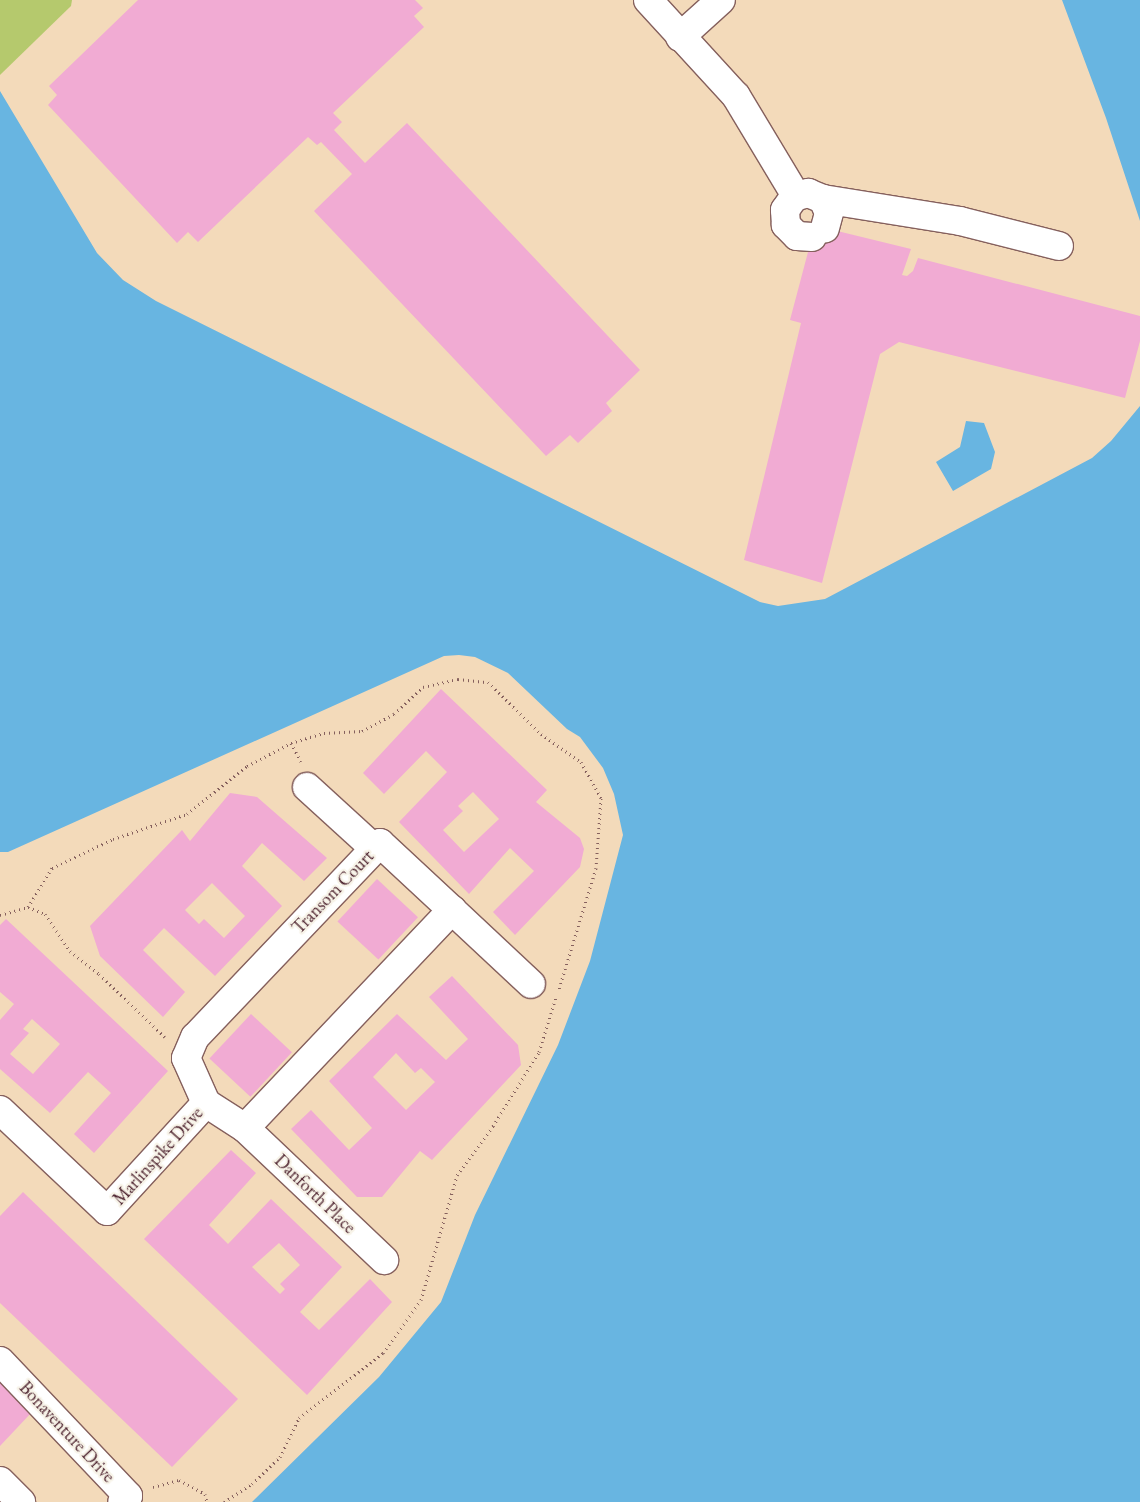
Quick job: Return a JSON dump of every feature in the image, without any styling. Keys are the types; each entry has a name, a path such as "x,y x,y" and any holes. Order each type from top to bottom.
{"street":[{"path":"648,0 736,96 796,196"},
{"path":"680,36 721,0"},
{"path":"823,199 829,213 819,232 797,236 786,225 785,210 796,196 808,193 823,199 960,221 1060,246"},
{"path":"307,787 375,848"},
{"name":"Transom Court","path":"186,1058 195,1037 380,843 452,910"},
{"path":"186,1058 206,1103 245,1128 452,910 532,984"},
{"name":"Marlinspike Drive","path":"0,1110 107,1211 206,1103"},
{"name":"Danforth Place","path":"245,1128 384,1260"},
{"name":"Bonaventure Drive","path":"0,1361 125,1499"},
{"path":"0,1481 21,1502"}],"path":[{"path":"28,907 45,914 70,951 114,986 186,1058"},
{"path":"125,1499 179,1480 204,1494 207,1502"}],"green space":[{"path":"0,0 72,0 71,6 0,75"}],"water":[{"path":"1062,0 1140,0 1140,221 1106,118"},
{"path":"0,91 97,253 123,280 156,301 760,602 778,606 825,599 1092,458 1111,441 1140,406 1140,1502 252,1502 379,1377 441,1302 475,1215 558,1045 590,961 623,835 614,794 603,768 580,737 567,729 508,673 475,657 459,655 444,656 8,852 0,852"},
{"path":"966,421 984,423 995,452 991,469 953,491 936,462 960,447"}],"building":[{"path":"138,0 415,0 423,8 414,16 424,27 333,113 342,122 334,130 365,163 407,123 640,370 606,403 612,411 578,443 570,435 546,456 314,211 352,174 321,142 317,145 308,137 198,242 188,232 177,243 48,105 57,95 49,86"},
{"path":"825,228 911,249 902,275 907,276 913,271 918,258 1140,316 1140,341 1125,398 899,342 880,354 822,583 744,560 801,323 790,320 812,237"},
{"path":"441,689 547,790 536,802 580,838 584,849 580,867 515,935 493,912 534,871 510,848 469,894 399,822 447,772 426,751 384,794 363,773","holes":["473,792 499,819 464,852 443,830 463,811 458,806"]},
{"path":"230,793 257,797 327,858 304,881 262,843 242,866 282,906 215,976 164,928 143,950 185,992 163,1017 100,956 90,926 182,830 190,841","holes":["212,883 245,916 224,938 204,919 199,924 185,910"]},
{"path":"377,879 418,917 378,960 337,921"},
{"path":"6,919 168,1071 94,1153 74,1134 111,1093 88,1072 50,1113 0,1069 0,1020 14,1004 0,992 0,925","holes":["32,1019 60,1044 33,1074 10,1054 29,1033 23,1029"]},
{"path":"452,976 518,1045 521,1065 432,1160 420,1151 382,1197 357,1197 291,1129 311,1110 349,1150 372,1128 329,1081 397,1014 446,1060 468,1039 429,997","holes":["396,1053 415,1073 421,1068 435,1082 406,1110 373,1077"]},
{"path":"251,1014 292,1052 250,1097 209,1059"},
{"path":"231,1150 256,1173 209,1225 228,1244 271,1199 342,1267 300,1312 319,1330 370,1279 392,1302 307,1395 144,1239","holes":["279,1243 300,1265 280,1284 285,1289 280,1294 252,1267"]},
{"path":"23,1192 238,1399 172,1467 0,1303 0,1216"},
{"path":"0,1382 32,1412 0,1446"}]}
